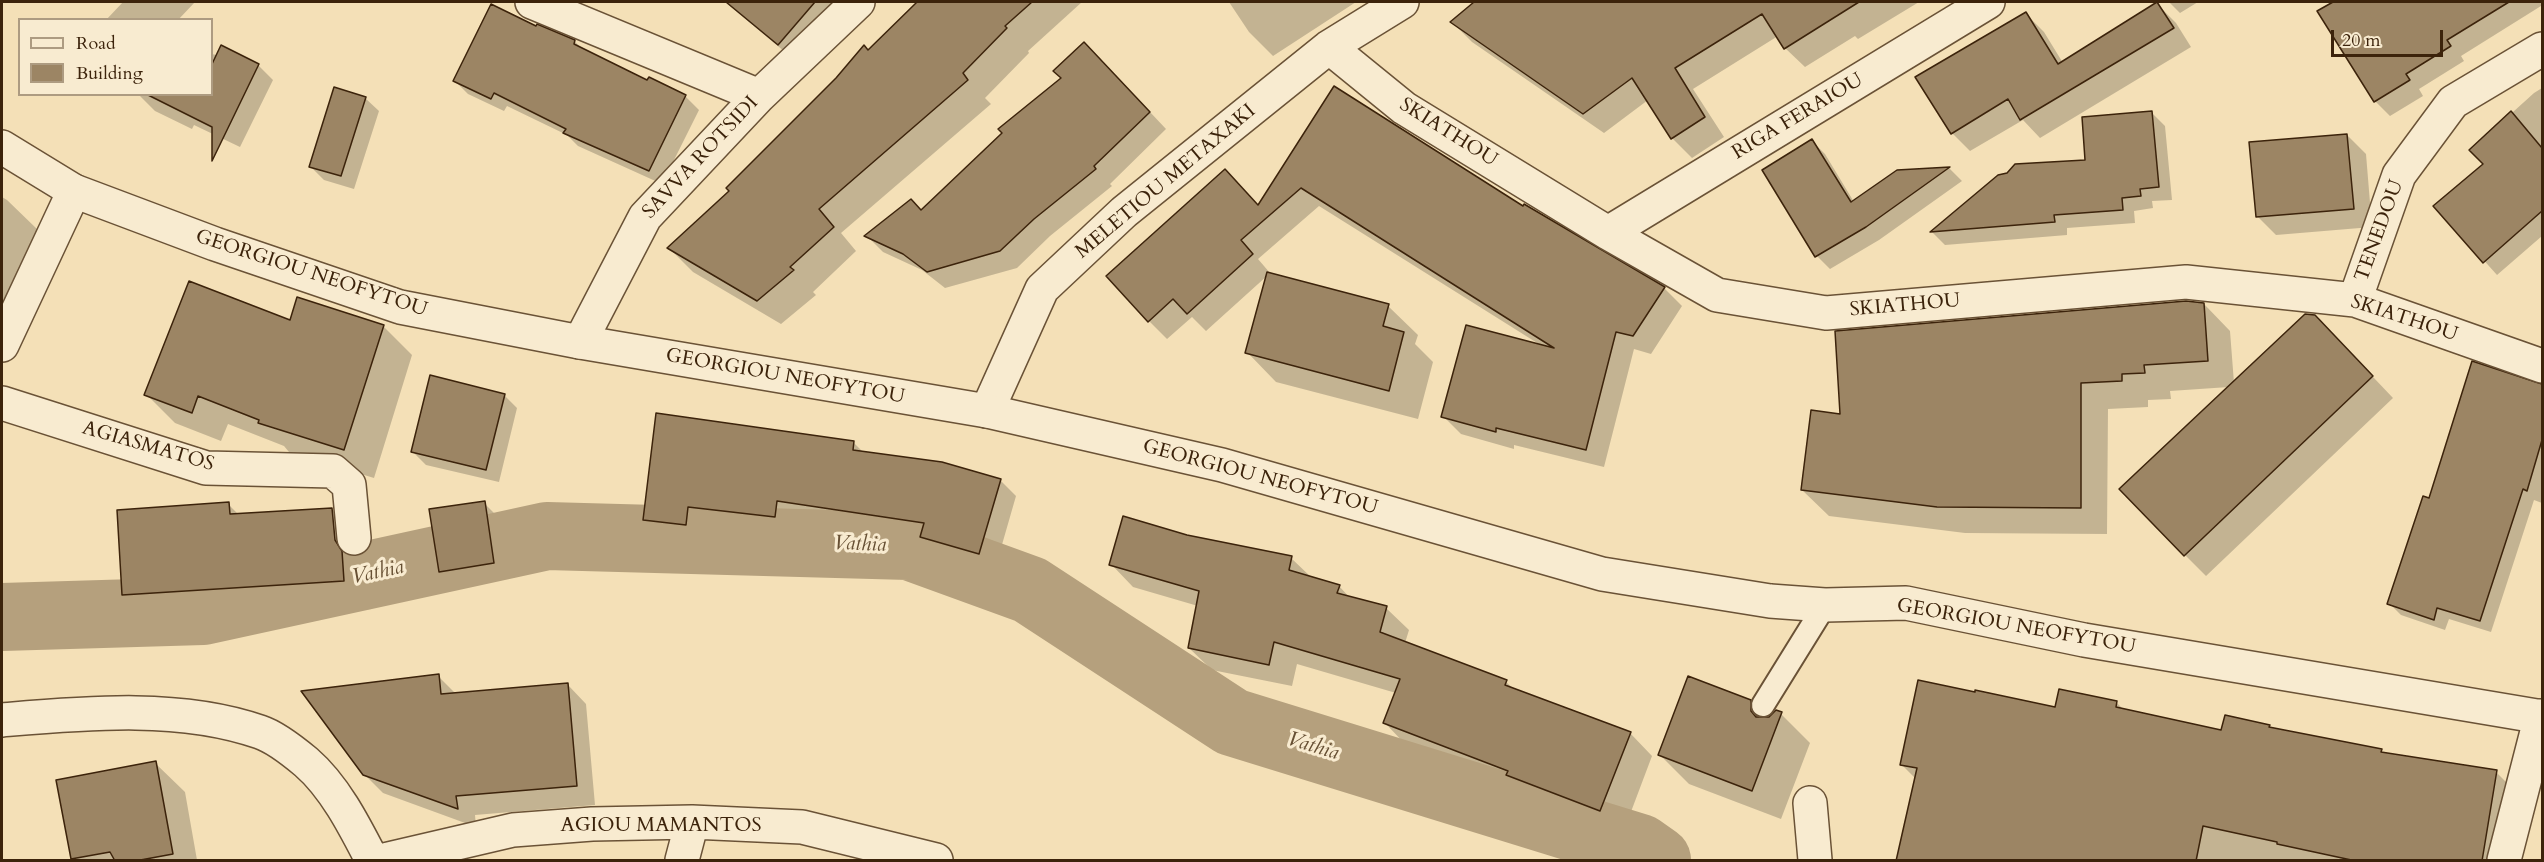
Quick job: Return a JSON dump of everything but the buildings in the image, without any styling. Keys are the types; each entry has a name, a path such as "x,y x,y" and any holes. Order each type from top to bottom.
{"street":[{"path":"532,2 759,96"},
{"name":"SAVVA ROTSIDI","path":"580,342 645,217 759,96 858,2"},
{"name":"MELETIOU METAXAKI","path":"987,411 1042,290 1124,212 1329,47 1402,2"},
{"name":"RIGA FERAIOU","path":"1608,233 1988,2"},
{"name":"SKIATHOU","path":"1329,47 1404,108 1608,233 1717,295 1826,312 2186,282 2355,300 2542,366"},
{"name":"TENEDOU","path":"2355,300 2399,175 2452,102 2542,49"},
{"name":"GEORGIOU NEOFYTOU","path":"2,147 74,191 215,244 400,307 580,342 987,411 1222,465 1602,574 1770,601 1825,605 1906,603 2084,640 2542,717"},
{"path":"2,345 74,191"},
{"name":"AGIASMATOS","path":"2,403 206,468 333,471 349,485 354,538"},
{"path":"2,720 83,714 199,716 263,733 307,763 347,811 372,861"},
{"path":"2504,861 2542,717"},
{"path":"1810,803 1815,861"},
{"path":"682,861 692,822"},
{"name":"AGIOU MAMANTOS","path":"384,861 513,830 592,824 692,822 802,827 936,861"}],"lane":[{"path":"1763,705 1825,605"}],"waterway":[{"name":"Vathia","path":"2,617 203,611 547,536 909,546 1030,590 1232,722 1640,848 1657,860"}]}
